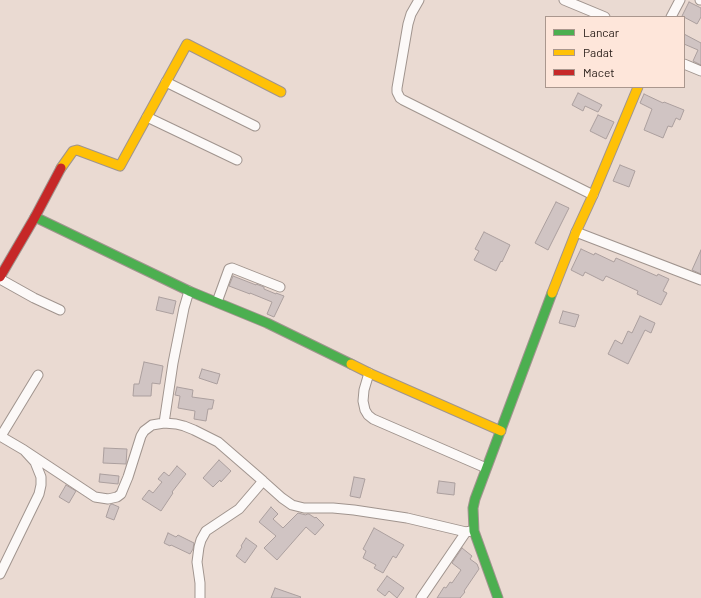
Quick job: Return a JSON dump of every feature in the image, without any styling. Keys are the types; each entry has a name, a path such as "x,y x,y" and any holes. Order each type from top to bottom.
{"street":[{"path":"419,0 411,14 408,24 397,88 400,98 593,195"},
{"path":"564,0 603,16"},
{"path":"672,16 680,0"},
{"path":"60,310 34,298 0,278 64,163 73,151 77,150 87,153 120,166 187,44 281,92"},
{"path":"685,64 701,71"},
{"path":"166,82 254,126"},
{"path":"421,598 470,531 475,499 535,338 576,232 638,88"},
{"path":"147,117 237,160"},
{"path":"35,217 190,291 267,323 369,373 500,431"},
{"path":"576,232 701,280"},
{"path":"217,302 228,271 232,268 280,287"},
{"path":"164,423 173,363 184,308 190,291"},
{"path":"369,373 364,390 363,401 368,415 373,419 486,468"},
{"path":"38,375 0,436 95,497 108,499 117,497 121,494 144,431 152,425 164,423 184,426 218,442 292,505 304,508 354,510 407,518 470,531"},
{"path":"0,574 39,494 41,484 41,477 35,462 24,450"},
{"path":"200,598 200,583 197,562 201,540 206,531 239,509 263,481"},
{"path":"470,531 497,597"}],"building":[{"path":"689,2 701,8 701,17 697,24 685,18 685,16 682,16"},
{"path":"685,35 701,43 701,65 693,61 698,50 685,44"},
{"path":"578,93 602,105 598,112 585,106 583,111 572,105"},
{"path":"644,94 663,103 664,102 684,110 680,120 676,118 672,127 668,126 663,138 644,130 652,109 640,103"},
{"path":"598,115 614,122 606,139 590,131"},
{"path":"620,165 635,171 629,187 613,181"},
{"path":"556,202 569,208 548,250 535,243"},
{"path":"484,232 510,245 496,271 474,260 479,251 475,249"},
{"path":"581,249 594,255 595,253 614,262 616,258 657,276 658,274 669,279 663,291 667,293 661,305 637,294 638,291 606,276 603,281 585,272 583,276 571,270"},
{"path":"701,250 701,274 692,270"},
{"path":"233,276 284,296 274,317 267,314 272,302 229,286"},
{"path":"159,297 176,301 173,314 156,310"},
{"path":"563,311 579,315 575,327 559,323"},
{"path":"640,316 655,323 651,333 645,330 628,364 608,354 615,340 622,344 628,331 632,333"},
{"path":"144,362 163,366 160,384 152,383 151,396 133,396 134,384 139,384"},
{"path":"202,369 220,374 217,384 199,378"},
{"path":"177,387 193,390 192,397 214,400 212,409 208,409 206,421 194,419 195,411 178,408 180,396 175,395"},
{"path":"104,448 127,449 126,464 103,463"},
{"path":"219,460 231,471 221,482 220,480 213,487 203,478"},
{"path":"177,466 186,474 172,492 173,493 161,511 142,499 149,490 153,493 162,482 158,479 164,472 169,476"},
{"path":"100,474 119,476 118,484 99,482"},
{"path":"354,477 365,479 360,498 350,496"},
{"path":"439,481 455,483 454,495 437,493"},
{"path":"66,485 76,491 69,503 59,497"},
{"path":"112,504 119,507 114,520 106,517 110,505"},
{"path":"271,507 278,514 273,519 283,528 298,513 306,515 309,514 315,518 316,517 324,525 315,535 306,527 277,560 264,548 276,536 259,522"},
{"path":"374,528 404,545 396,558 393,556 383,573 374,568 376,565 363,558 366,551 363,549"},
{"path":"168,533 176,537 178,535 194,543 190,554 164,543"},
{"path":"246,538 257,546 245,563 236,556"},
{"path":"462,548 472,556 470,559 477,564 479,569 460,598 437,598 444,587 446,588 450,582 452,583 461,570 452,563"},
{"path":"387,576 404,588 397,598 389,591 385,596 377,590"},
{"path":"275,588 301,597 271,598"}],"traffic: fast":[{"path":"35,217 189,291 267,323 351,364"},
{"path":"498,598 474,531 473,508 475,499 552,293"}],"traffic: slow":[{"path":"61,168 73,151 77,150 120,166 187,44 281,92"},
{"path":"552,293 576,232 638,88"},
{"path":"351,364 501,431"}],"traffic: jam":[{"path":"0,277 35,217 61,168"}]}
